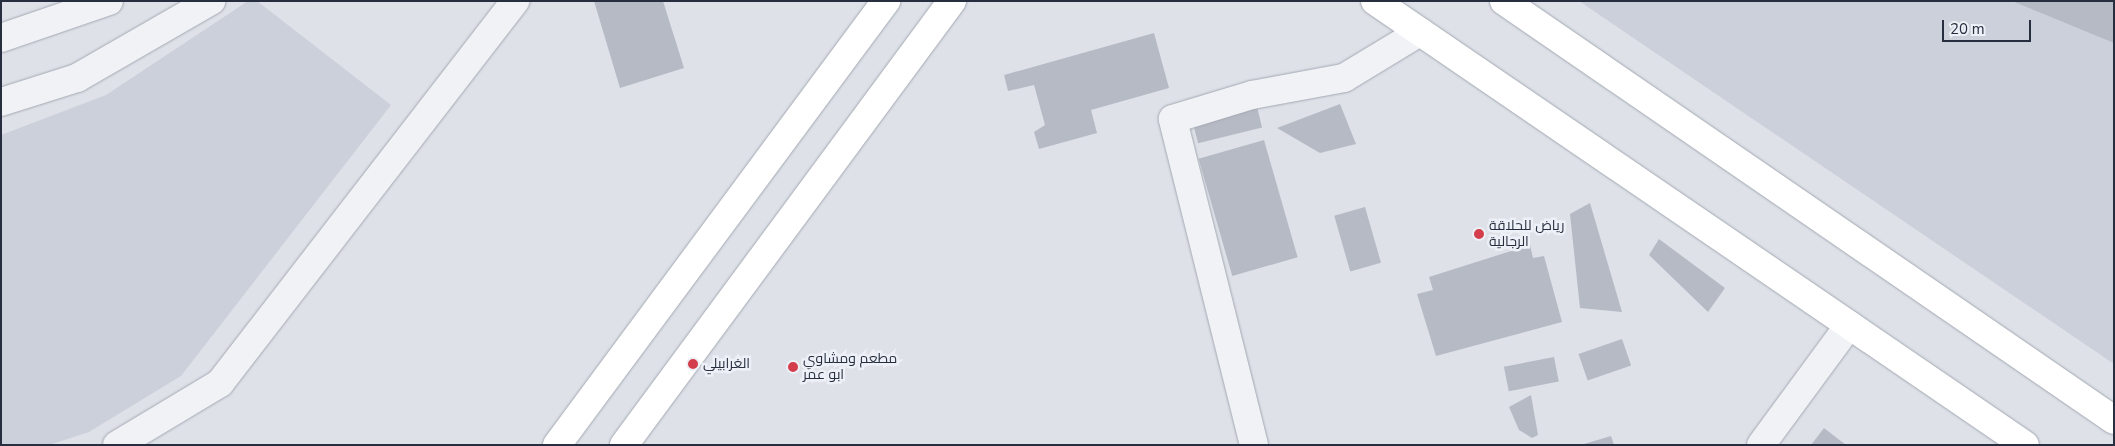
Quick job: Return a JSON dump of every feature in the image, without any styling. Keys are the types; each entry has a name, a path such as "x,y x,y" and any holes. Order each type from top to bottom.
{"main road":[{"path":"557,445 886,1"},
{"path":"624,445 952,1"},
{"path":"1375,1 2025,445"},
{"path":"1504,1 2114,420"}],"street":[{"path":"1,38 109,1"},
{"path":"1,102 77,78 211,1"},
{"path":"117,445 220,383 515,1"},
{"path":"1254,445 1173,119 1252,95 1344,78 1420,32"},
{"path":"1762,445 1849,325"}],"shaded area":[{"path":"248,1 257,1 391,105 181,376 89,432 49,445 1,445 1,135 106,95"},
{"path":"1579,1 2114,1 2114,364"}],"building":[{"path":"594,1 663,1 684,68 620,88"},
{"path":"2012,1 2114,1 2114,43"},
{"path":"1154,33 1169,88 1091,110 1097,133 1039,149 1034,132 1045,125 1034,85 1008,91 1004,75"},
{"path":"1340,104 1356,144 1320,153 1277,128"},
{"path":"1257,107 1262,127 1198,143 1193,123"},
{"path":"1264,140 1298,257 1232,276 1199,159"},
{"path":"1590,203 1622,312 1580,308 1570,214"},
{"path":"1365,207 1381,263 1350,272 1334,216"},
{"path":"1659,239 1725,288 1708,312 1649,255"},
{"path":"1530,245 1533,258 1544,256 1562,322 1436,356 1417,294 1433,290 1429,277"},
{"path":"1622,339 1631,365 1588,380 1579,354"},
{"path":"1554,357 1559,382 1509,391 1504,367"},
{"path":"1531,395 1538,435 1532,438 1519,430 1509,407"},
{"path":"1824,428 1846,445 1811,445"},
{"path":"1611,436 1614,445 1584,445 1584,444"}],"place":[{"name":"رياض للحلاقة الرجالية","path":"1479,234"},
{"name":"الغرابيلي","path":"693,364"},
{"name":"مطعم ومشاوي ابو عمر","path":"793,367"}]}
